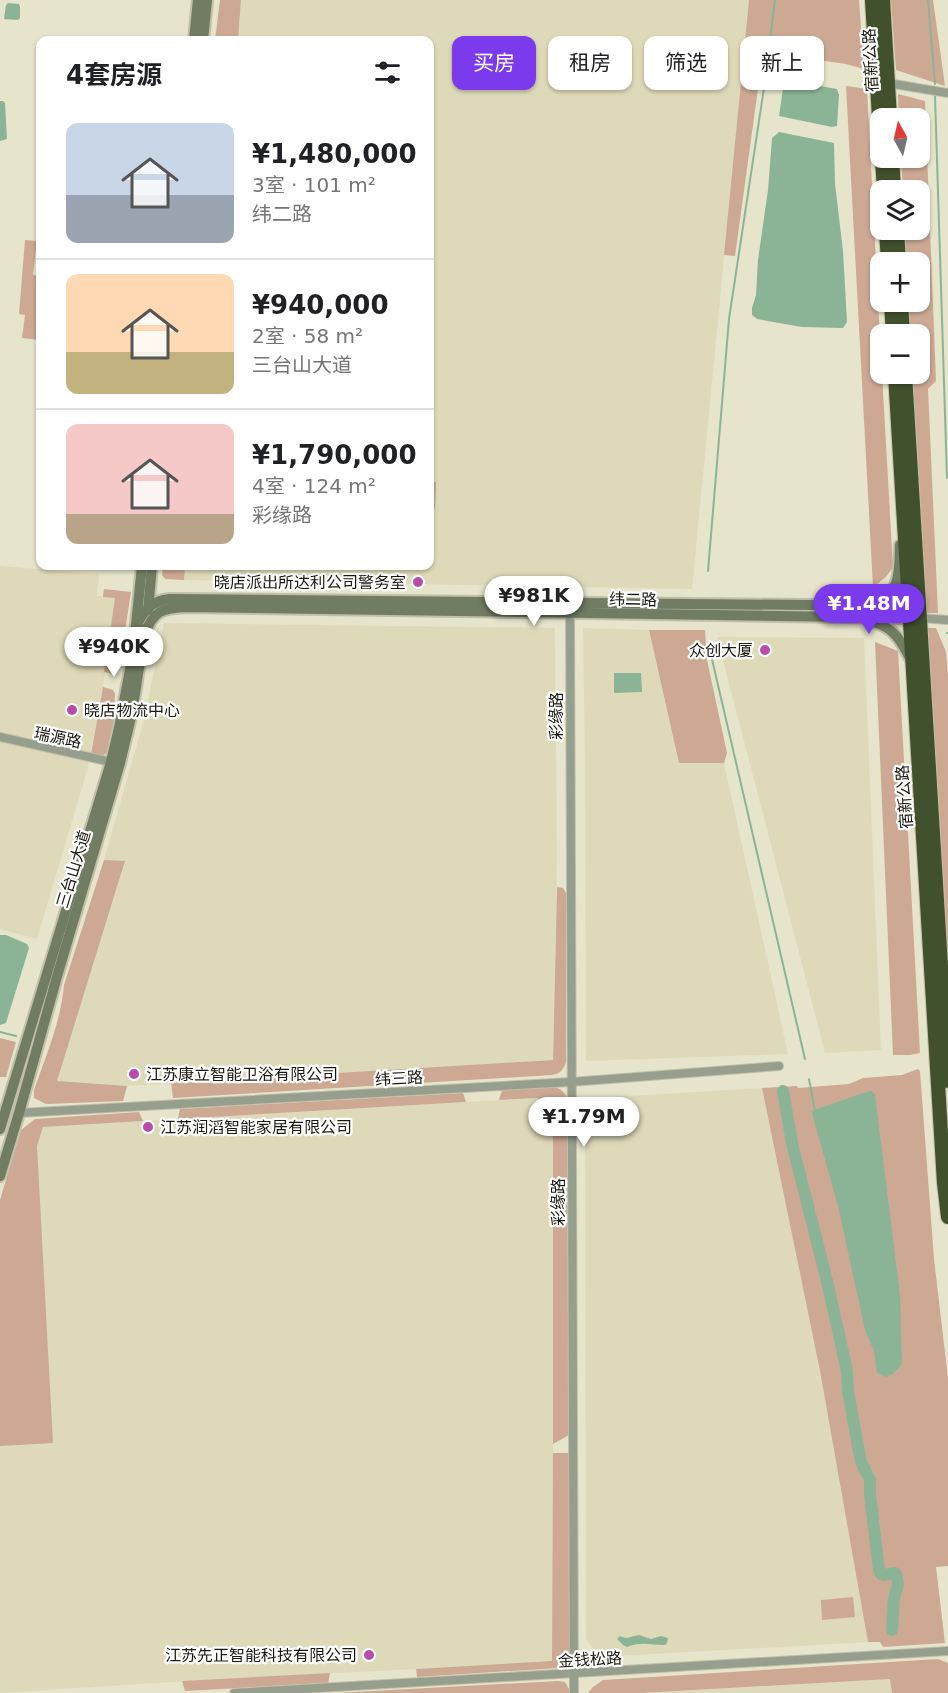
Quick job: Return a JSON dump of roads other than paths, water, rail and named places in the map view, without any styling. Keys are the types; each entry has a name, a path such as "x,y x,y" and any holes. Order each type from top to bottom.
{"highway":[{"name":"宿新公路","path":"872,0 878,108"},
{"name":"宿新公路","path":"883,0 889,108"},
{"name":"宿新公路","path":"896,384 939,934 948,1080"},
{"name":"宿新公路","path":"905,384 913,664 939,934 944,1183 948,1217"}],"street":[{"path":"194,36 198,0"},
{"path":"203,36 207,0"},
{"path":"888,83 948,93"},
{"path":"837,606 875,600 890,593 896,586 899,566 901,470"},
{"name":"三台山大道","path":"0,1176 120,764 132,713 148,570"},
{"path":"140,631 140,617 148,608 149,570"},
{"path":"151,570 157,587 164,592 229,594 254,599"},
{"name":"纬二路","path":"148,608 156,601 169,599 254,599 822,617 913,614"},
{"name":"纬二路","path":"140,631 161,610 173,608 837,606 913,614"},
{"name":"彩缘路","path":"570,608 574,1693"},
{"path":"913,614 948,620"},
{"path":"822,617 872,621 882,624 896,634 913,664"},
{"name":"三台山大道","path":"0,1129 111,762 140,631"},
{"name":"瑞源路","path":"0,737 111,762"},
{"name":"纬三路","path":"20,1113 571,1082 779,1066"},
{"name":"金钱松路","path":"234,1693 948,1651"}],"waterway":[{"path":"771,36 775,0"},
{"path":"928,0 935,84"},
{"path":"708,571 729,319 764,90"},
{"path":"935,96 947,478"},
{"path":"711,655 805,1059"},
{"path":"0,1032 16,1036"},
{"path":"809,1079 815,1112"},
{"path":"783,1091 792,1143 847,1371 848,1392 861,1462 870,1480 879,1570 881,1574 895,1573 897,1576 892,1630"}],"place":[{"name":"晓店派出所达利公司警务室","path":"418,582"},
{"name":"众创大厦","path":"765,650"},
{"name":"晓店物流中心","path":"72,710"},
{"name":"江苏康立智能卫浴有限公司","path":"134,1074"},
{"name":"江苏润滔智能家居有限公司","path":"148,1127"},
{"name":"江苏先正智能科技有限公司","path":"369,1655"}]}
